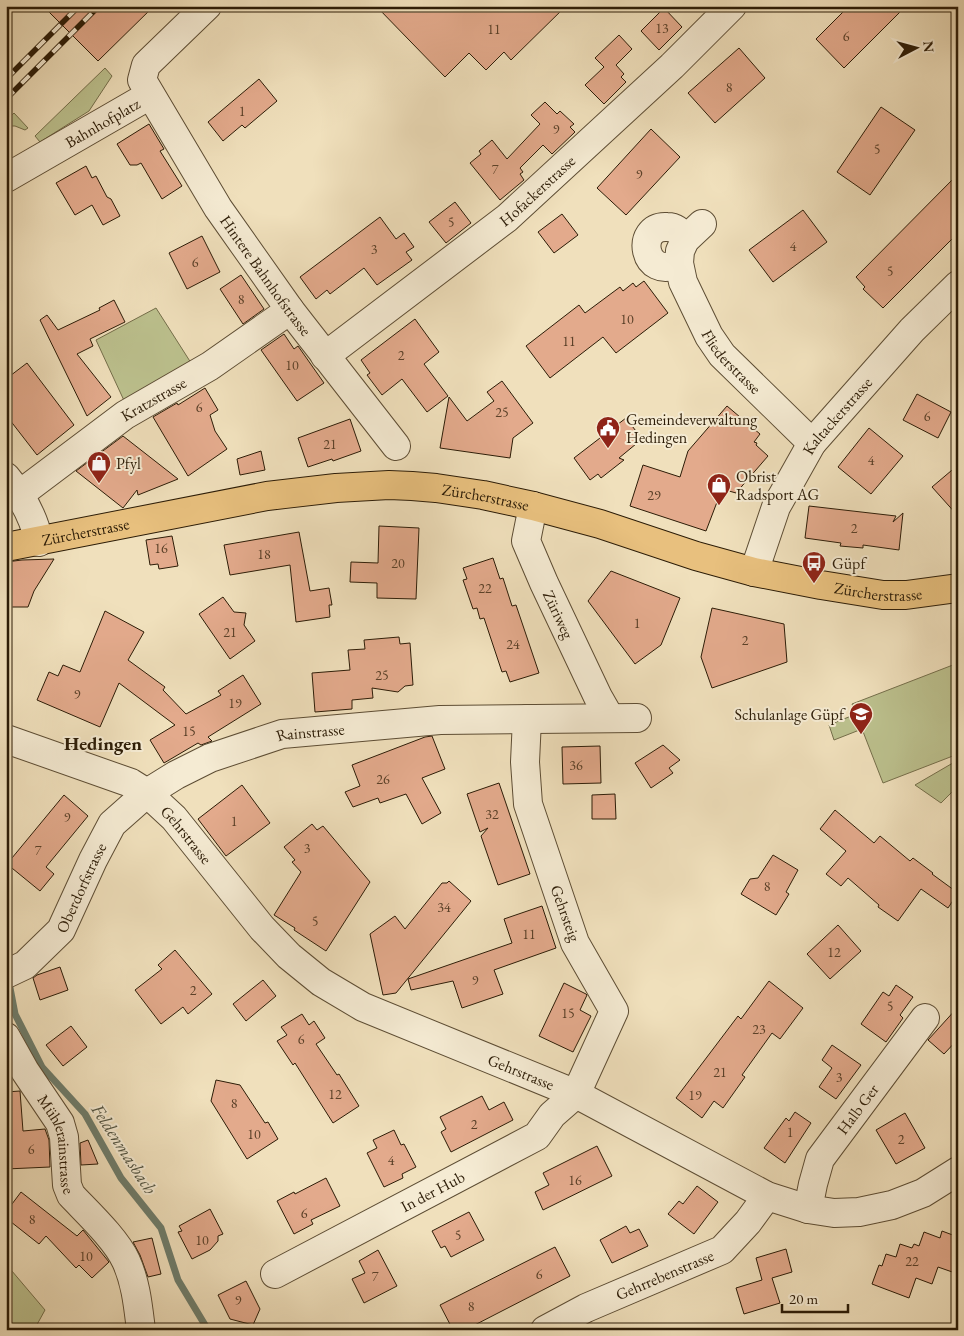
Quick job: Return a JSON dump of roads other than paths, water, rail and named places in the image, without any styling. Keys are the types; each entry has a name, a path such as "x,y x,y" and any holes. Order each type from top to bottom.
{"main road":[{"name":"Zürcherstrasse","path":"6,547 267,496 336,488 389,485 436,488 483,495 533,506 600,524 696,556 754,572 866,594 906,595 958,588"}],"street":[{"name":"Bahnhofplatz","path":"6,178 150,95 142,80 146,66 207,6"},
{"name":"Hofackerstrasse","path":"324,356 508,218 672,66 732,6"},
{"name":"Hintere Bahnhofstrasse","path":"150,95 218,208 324,356 396,446"},
{"name":"Fliederstrasse","path":"689,242 683,282 709,336 722,355 812,443"},
{"name":"Kaltackerstrasse","path":"754,572 776,506 812,443 912,330 958,285"},
{"name":"Kratzstrasse","path":"13,485 125,415 210,366 290,310"},
{"path":"13,485 36,528 39,542"},
{"name":"Züriweg","path":"533,506 526,541 544,583 598,697 624,712"},
{"name":"Rainstrasse","path":"147,792 210,758 282,734 440,720 527,719 624,712"},
{"name":"Gehrsteig","path":"527,719 525,762 528,804 576,943 614,1012 576,1094"},
{"path":"6,740 131,783 147,792"},
{"name":"Oberdorfstrasse","path":"6,974 25,965 61,930 93,860 112,824 147,792"},
{"name":"Gehrstrasse","path":"147,792 174,818 262,928 289,956 321,982 363,1007 385,1017 576,1094 767,1196 808,1209 834,1213 859,1212 892,1205 923,1193 958,1171"},
{"name":"Halb Ger","path":"808,1209 820,1159 924,1018"},
{"name":"Mühlerainstrasse","path":"6,1037 25,1071 60,1123 64,1138 67,1185 71,1194 120,1250 126,1262 136,1289 141,1330"},
{"name":"In der Hub","path":"275,1274 536,1136 552,1115 576,1094"},
{"name":"Gehrrebenstrasse","path":"545,1330 586,1308 722,1250 748,1222 767,1196"}],"waterway":[{"name":"Feldenmasbach","path":"10,988 15,1014 42,1067 85,1114 121,1178 161,1228 178,1280 208,1330"}],"railway":[{"path":"6,79 79,6"},
{"path":"6,99 99,6"}],"place":[{"name":"Gemeindeverwaltung Hedingen","path":"608,449"},
{"name":"Pfyl","path":"99,484"},
{"name":"Obrist Radsport AG","path":"719,506"},
{"name":"Güpf","path":"814,584"},
{"name":"Schulanlage Güpf","path":"861,735"}],"district":[{"name":"Hedingen","path":"103,743"}]}
